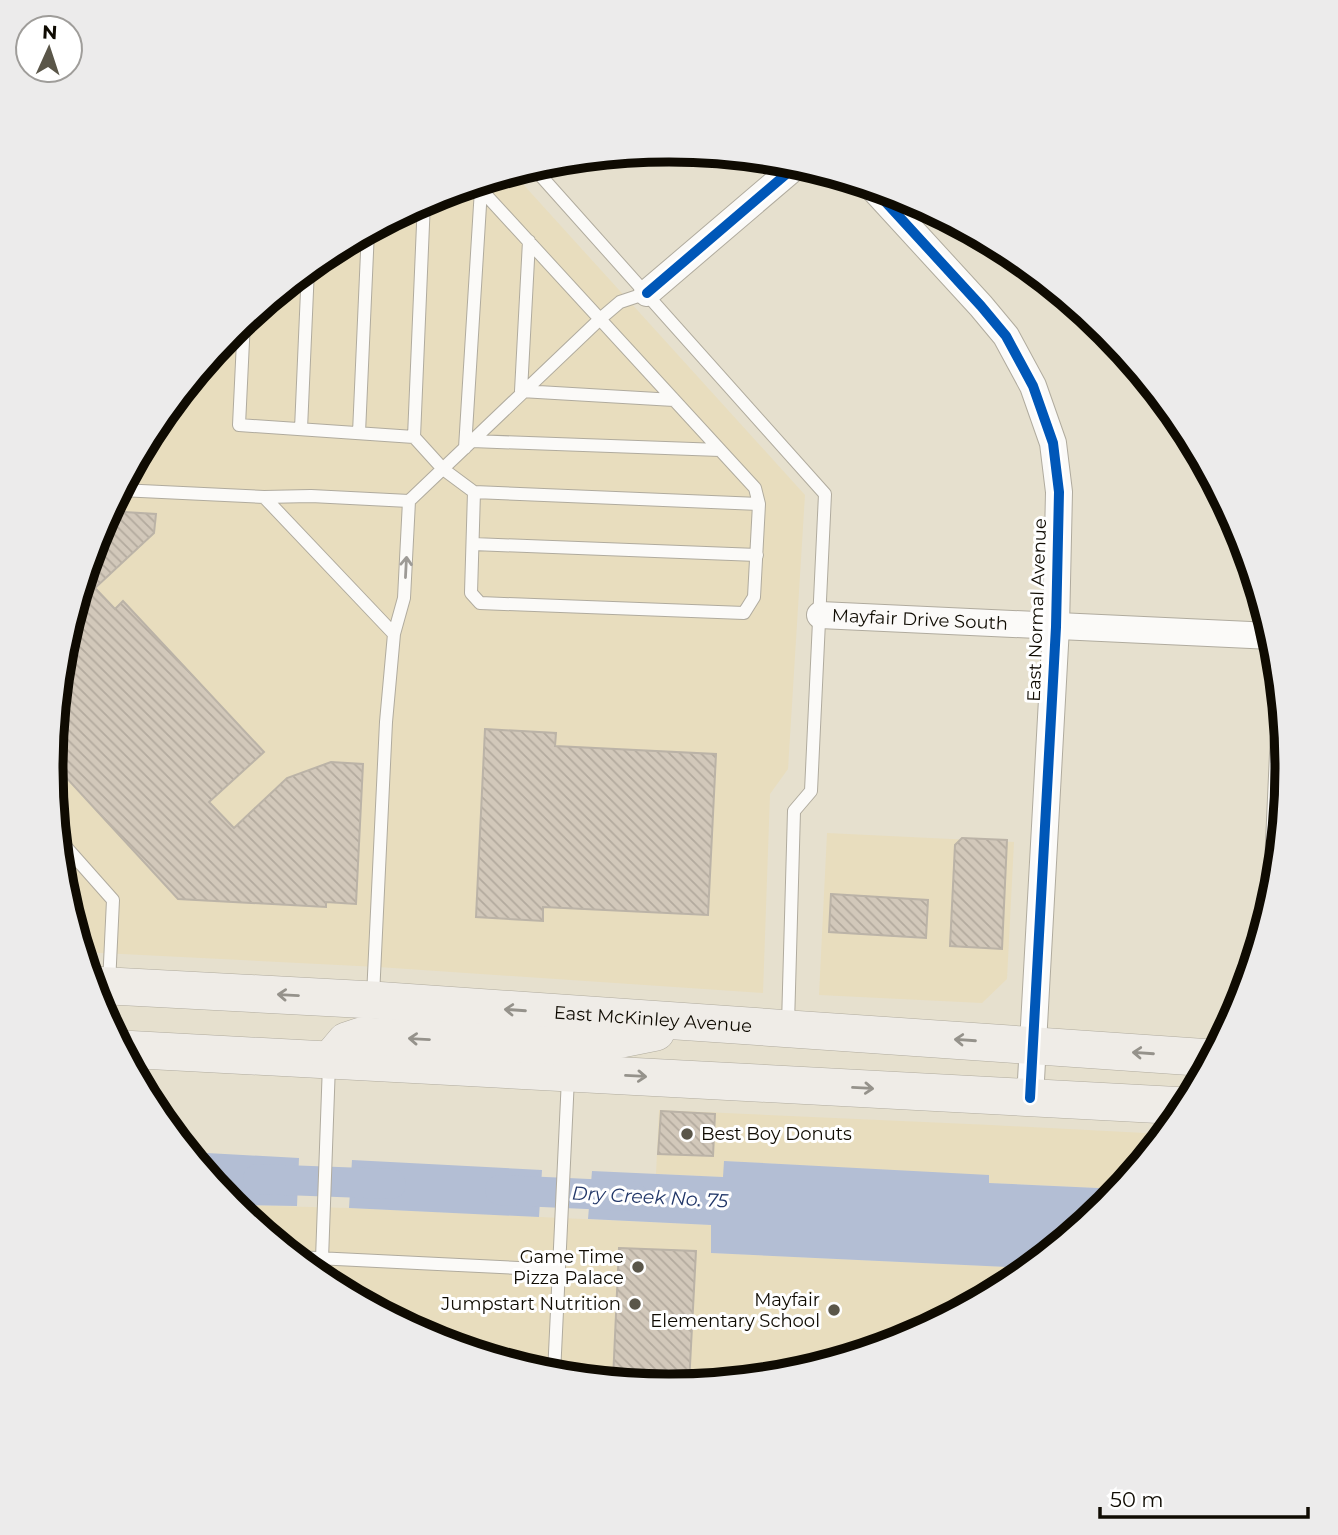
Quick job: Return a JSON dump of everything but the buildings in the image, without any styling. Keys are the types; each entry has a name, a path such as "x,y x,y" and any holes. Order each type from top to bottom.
{"main road":[{"name":"East McKinley Avenue","path":"104,986 373,1000 1201,1057"},
{"path":"121,1027 327,1033 347,1026 365,1015 373,1000"},
{"path":"330,1060 346,1041 361,1036 581,1047 705,1023"},
{"path":"133,1050 1172,1105"}],"street":[{"path":"647,293 787,173"},
{"name":"East Normal Avenue","path":"886,202 1006,336 1032,386 1053,443 1059,492 1056,627 1030,1097"},
{"name":"Mayfair Drive South","path":"820,615 1260,635"}],"lane":[{"path":"541,175 825,494 811,791 794,811 788,1029"},
{"path":"474,492 471,593 480,603 744,613 754,597 759,504 755,488 483,191"},
{"path":"469,444 478,193"},
{"path":"414,437 423,214"},
{"path":"522,391 528,241"},
{"path":"359,433 367,242"},
{"path":"301,429 307,282"},
{"path":"373,1000 386,722 394,634 404,598 409,501 600,318 620,302 647,293"},
{"path":"243,336 239,425 414,437 443,469 474,492 759,504"},
{"path":"522,391 674,400"},
{"path":"469,444 720,450"},
{"path":"130,490 264,497 311,495 409,501"},
{"path":"264,497 394,634"},
{"path":"473,544 757,555"},
{"path":"69,850 113,900 112,934 102,981"},
{"path":"322,1259 330,1060"},
{"path":"555,1363 568,1072"},
{"path":"315,1258 559,1270"}],"shaded area":[{"path":"520,180 805,495 788,769 770,794 763,993 378,967 92,953 75,886 64,807 64,728 75,649 95,573 125,499 144,464 188,399 240,339 300,287 366,243 437,208"},
{"path":"827,833 1014,842 1007,979 982,1003 819,995"},
{"path":"659,1110 1152,1133 1105,1188 988,1183 989,1176 725,1161 724,1177 656,1174"},
{"path":"250,1205 711,1225 711,1253 1011,1267 937,1311 864,1341 826,1353 787,1362 709,1372 629,1372 551,1362 512,1353 437,1327 401,1311 332,1271"}],"water":[{"path":"201,1153 299,1158 297,1206 250,1205"},
{"path":"352,1160 542,1170 539,1217 349,1208"},
{"path":"724,1161 989,1175 989,1183 1105,1188 1069,1223 1011,1267 711,1253 711,1225 588,1219 592,1171 723,1177"}],"waterway":[{"name":"Dry Creek No. 75","path":"258,1179 391,1184"},
{"name":"Dry Creek No. 75","path":"500,1190 632,1196"}],"cycle path":[{"path":"647,293 787,173"},
{"path":"886,202 1006,336 1033,386 1053,443 1059,492 1056,627 1030,1098"}],"place":[{"name":"Best Boy Donuts","path":"687,1134"},
{"name":"Game Time Pizza Palace","path":"638,1267"},
{"name":"Jumpstart Nutrition","path":"635,1304"},
{"name":"Mayfair Elementary School","path":"834,1310"}]}
